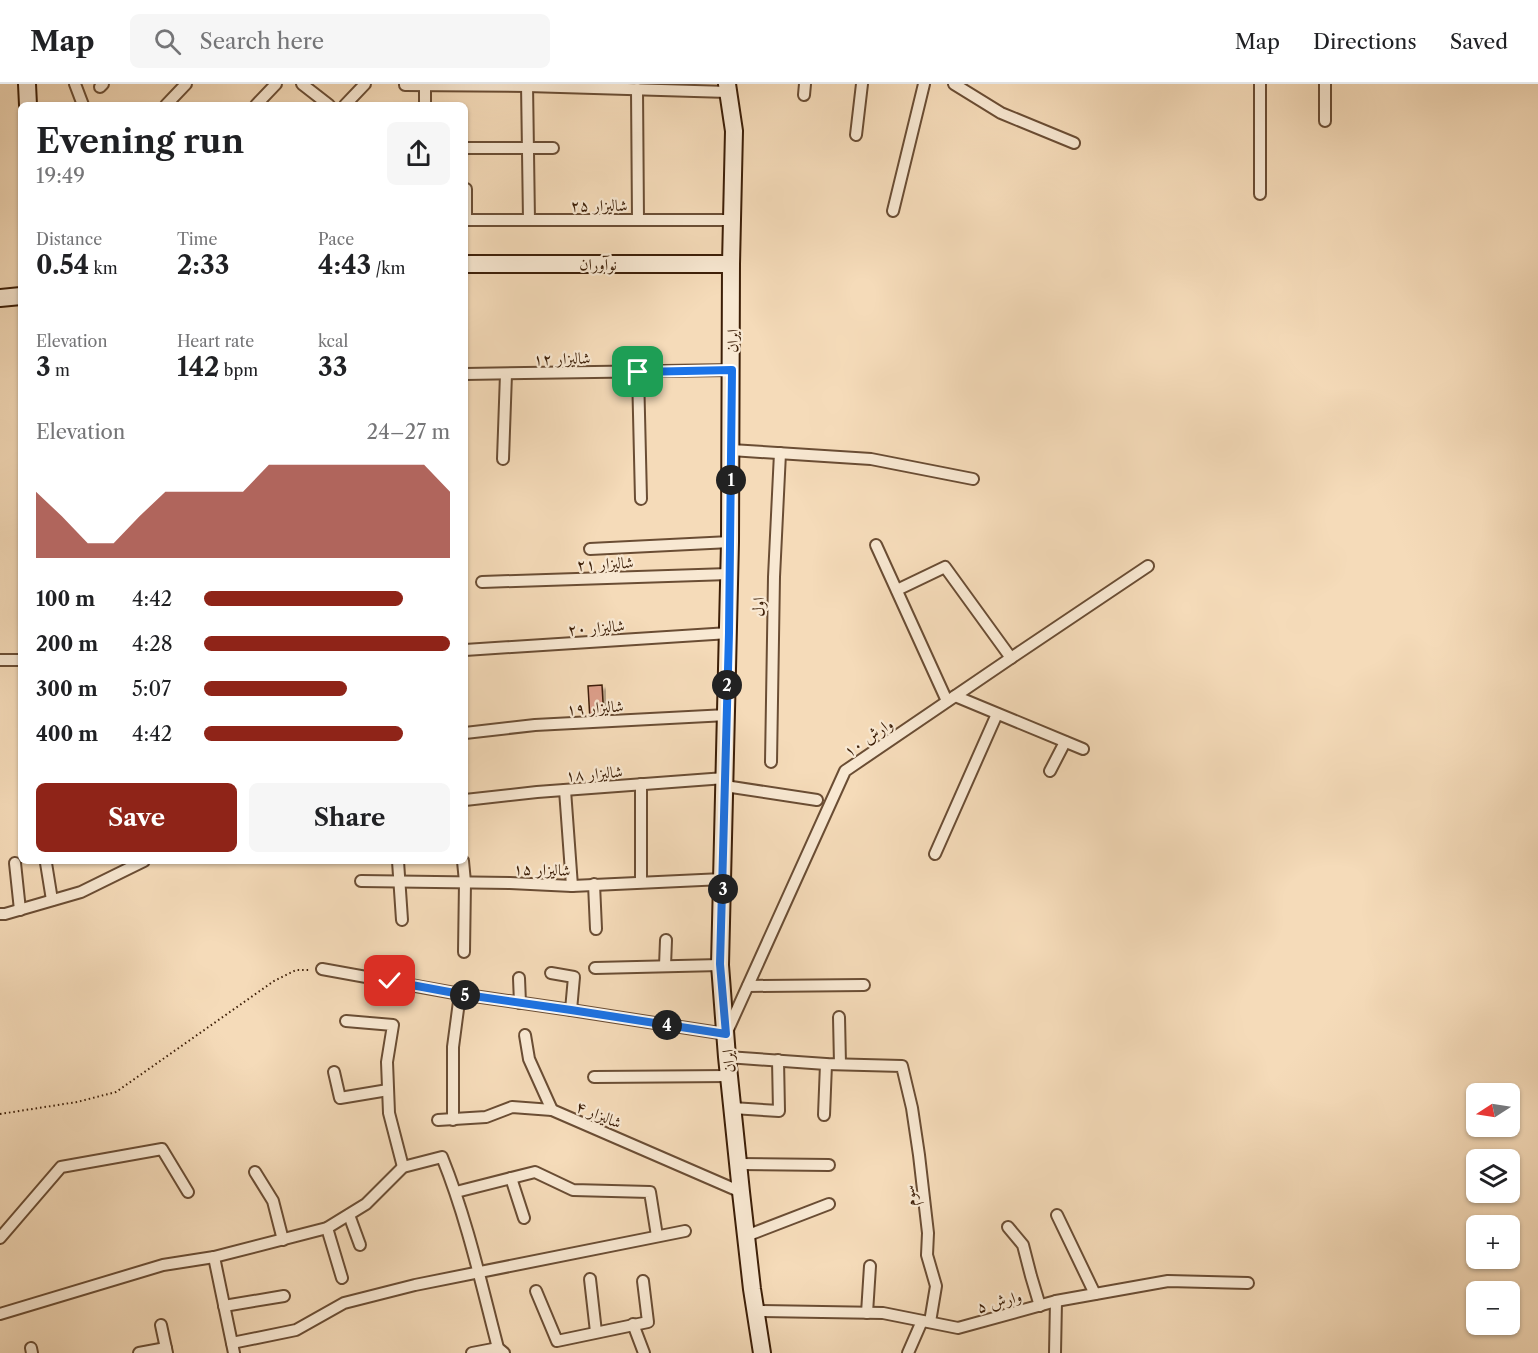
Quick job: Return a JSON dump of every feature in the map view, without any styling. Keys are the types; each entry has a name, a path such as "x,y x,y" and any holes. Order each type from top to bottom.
{"street":[{"path":"27,84 28,102"},
{"path":"75,84 81,102"},
{"path":"169,102 186,84"},
{"path":"259,102 276,84"},
{"path":"302,84 325,102"},
{"path":"348,102 365,84"},
{"path":"856,135 862,84"},
{"path":"893,211 924,84"},
{"path":"954,84 1001,113 1074,143"},
{"path":"1260,84 1260,194"},
{"path":"1324,84 1325,121"},
{"path":"405,85 527,85 637,89 727,88"},
{"path":"425,85 425,102"},
{"path":"527,85 529,220"},
{"name":"ایران","path":"727,88 734,131 729,633 720,964 732,1108 756,1311 757,1352"},
{"path":"637,89 638,220"},
{"path":"468,148 553,148"},
{"name":"شالیزار ۲۵","path":"468,220 733,220"},
{"name":"نوآوران","path":"468,264 731,264"},
{"path":"0,298 18,296"},
{"name":"شالیزار ۱۲","path":"468,375 732,370"},
{"path":"638,372 641,499"},
{"path":"503,459 506,374"},
{"path":"731,450 871,459 973,478"},
{"name":"اول","path":"771,762 774,577 780,453"},
{"path":"590,549 730,542"},
{"path":"876,545 951,699 997,714 1083,749"},
{"name":"وارش ۱۰","path":"726,1034 845,771 1148,566"},
{"path":"897,590 945,567 1011,657"},
{"name":"شالیزار ۲۱","path":"482,582 729,574"},
{"name":"شالیزار ۲۰","path":"468,650 729,633"},
{"path":"0,660 18,660"},
{"path":"934,854 997,714"},
{"name":"شالیزار ۱۹","path":"468,733 535,725 727,715"},
{"path":"1050,771 1065,742"},
{"name":"شالیزار ۱۸","path":"468,800 641,784 725,782 818,801"},
{"path":"641,784 641,882"},
{"path":"565,790 572,886"},
{"path":"15,863 20,910"},
{"path":"46,864 51,900"},
{"path":"0,914 81,892 138,864"},
{"path":"398,864 402,920"},
{"path":"463,864 464,952"},
{"name":"شالیزار ۱۵","path":"361,881 572,886 723,879"},
{"path":"594,885 596,929"},
{"path":"665,966 666,940"},
{"path":"595,968 720,964"},
{"path":"322,969 460,994 726,1034"},
{"path":"551,973 574,977 571,1010"},
{"path":"519,978 520,1003"},
{"path":"748,986 864,985"},
{"path":"453,1120 453,1047 460,994"},
{"path":"727,1057 840,1064 839,1017"},
{"path":"346,1021 393,1025 387,1062 389,1113 403,1167"},
{"path":"525,1035 529,1059 552,1110"},
{"path":"732,1108 779,1111 778,1060"},
{"path":"824,1115 826,1064"},
{"name":"سوم","path":"840,1064 902,1066 912,1108 928,1233 927,1255 936,1286 926,1322 908,1353"},
{"path":"334,1072 340,1098 388,1090"},
{"path":"594,1077 729,1076"},
{"name":"شالیزار ۴","path":"438,1120 486,1117 512,1107 552,1110 741,1192"},
{"path":"0,1238 61,1167 162,1149 188,1192"},
{"path":"0,1314 163,1265 214,1257 327,1228 366,1204 403,1167 442,1157 456,1192 501,1350 472,1353"},
{"path":"738,1164 830,1165"},
{"path":"255,1172 273,1201 283,1240"},
{"path":"456,1192 535,1172 573,1190 650,1192 657,1236"},
{"path":"511,1178 524,1218"},
{"path":"747,1236 829,1204"},
{"path":"349,1215 360,1245"},
{"path":"1057,1215 1095,1294"},
{"path":"1008,1227 1023,1245 1040,1306"},
{"path":"327,1228 342,1278"},
{"path":"214,1257 233,1348 296,1330 344,1303 478,1272 685,1231"},
{"path":"867,1313 870,1266"},
{"path":"590,1279 596,1332"},
{"path":"536,1291 557,1341 648,1322 643,1281"},
{"name":"وارش ۵","path":"756,1311 883,1313 958,1328 1056,1301 1168,1281 1248,1283"},
{"path":"224,1306 284,1296"},
{"path":"1055,1353 1056,1301"},
{"path":"633,1324 644,1353"},
{"path":"139,1353 166,1350 161,1325"}],"path":[{"path":"0,1114 77,1102 116,1092 274,981 296,970 322,969"}],"building":[{"path":"602,685 604,719 590,720 588,686"}],"route":[{"path":"390,981 460,994 726,1034 720,964 729,633 732,370 638,372"}]}
